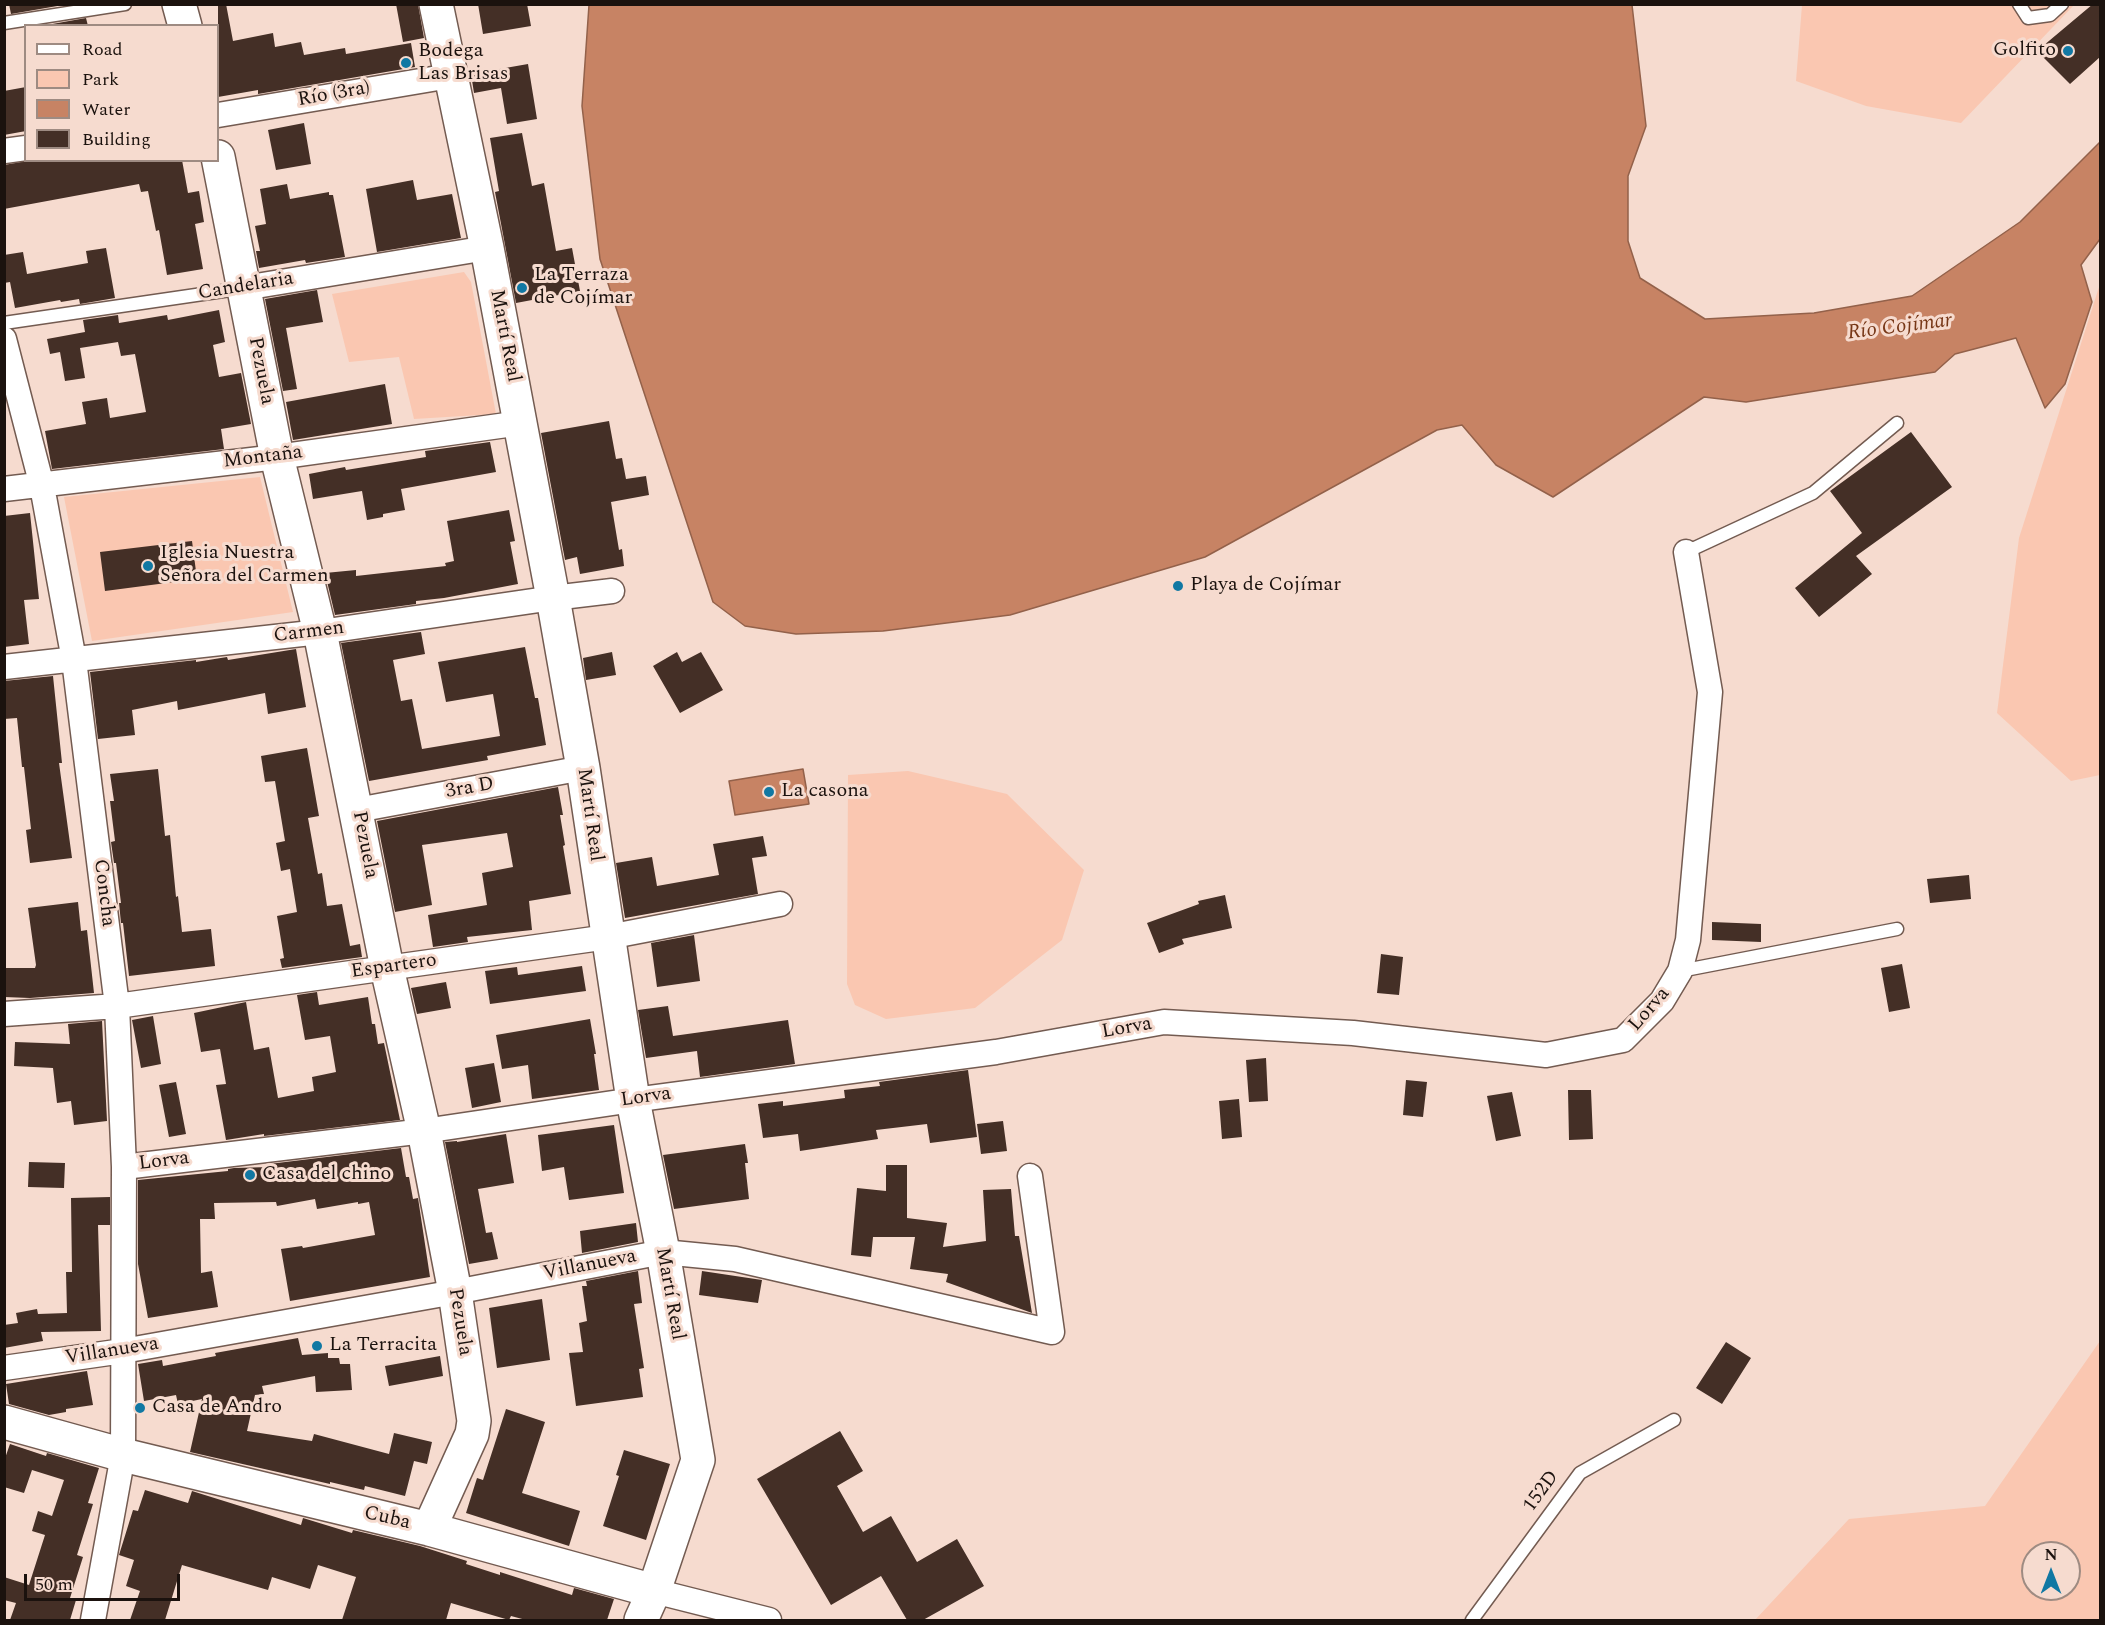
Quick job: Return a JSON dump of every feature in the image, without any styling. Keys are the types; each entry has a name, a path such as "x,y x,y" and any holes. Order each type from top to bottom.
{"main road":[{"path":"179,4 184,24"},
{"name":"Martí Real","path":"436,4 487,248 553,598 583,768 633,1100 663,1252 698,1460 648,1606"},
{"name":"Pezuela","path":"219,162 277,457 320,632 455,1292 474,1421 472,1434 429,1529"},
{"name":"Cuba","path":"4,1422 123,1455 429,1529 648,1606"}],"street":[{"name":"Río (3ra)","path":"219,115 450,76"},
{"path":"4,151 24,148"},
{"name":"Candelaria","path":"244,288 487,248"},
{"name":"Concha","path":"4,339 42,486 74,660 117,1006 124,1167 123,1455 93,1620"},
{"name":"Montaña","path":"4,489 277,457 521,423"},
{"name":"Lorva","path":"124,1167 423,1131 633,1100 996,1052 1164,1022 1353,1033 1546,1055 1623,1040 1662,1001 1680,971 1688,940 1710,692 1686,552"},
{"name":"Carmen","path":"4,667 320,632 612,591"},
{"name":"3ra D","path":"357,810 583,768"},
{"name":"Espartero","path":"4,1014 117,1006 608,937 780,904"},
{"name":"Villanueva","path":"4,1368 123,1351 455,1292 663,1252 735,1259 1052,1332 1030,1176"},
{"name":"Cuba","path":"648,1606 769,1620"}],"lane":[{"path":"4,23 125,4"},
{"path":"2019,4 2028,18 2050,15 2062,4"},
{"name":"Candelaria","path":"4,323 244,288"},
{"path":"1686,552 1813,493 1897,423"},
{"path":"1680,971 1897,929"},
{"name":"152D","path":"1472,1620 1580,1473 1674,1420"}],"green space":[{"path":"1802,5 2074,5 1961,123 1866,106 1796,81"},
{"path":"464,272 471,282 496,414 414,419 399,357 349,362 332,294"},
{"path":"2100,284 2100,775 2071,781 1997,713 2019,538"},
{"path":"260,477 293,612 92,641 64,497"},
{"path":"908,771 1007,794 1084,870 1062,940 975,1008 886,1019 855,1005 847,984 848,775"},
{"path":"2100,1341 2100,1620 1755,1620 1849,1519 1985,1506"}],"water":[{"name":"Río Cojímar","path":"589,5 1632,5 1646,126 1628,176 1628,241 1640,278 1705,319 1814,313 1912,296 2020,222 2100,142 2100,239 2081,265 2092,302 2065,384 2045,408 2016,338 1955,354 1935,372 1746,402 1704,397 1553,497 1496,465 1462,425 1437,430 1205,557 1010,615 883,631 796,634 745,626 713,602 600,259 582,106"},
{"name":"La casona","path":"803,769 809,804 735,815 729,781"}],"building":[{"path":"9,4 69,4 11,14"},
{"path":"218,4 226,4 233,41 273,33 275,47 301,42 304,55 345,48 346,54 411,43 415,67 258,94 258,90 219,97"},
{"path":"396,4 418,4 424,38 403,42"},
{"path":"478,4 527,4 531,26 483,34"},
{"path":"2093,4 2100,4 2100,57 2070,84 2037,51"},
{"path":"86,18 88,24 52,24"},
{"path":"528,64 537,119 507,124 501,88 474,93 471,74"},
{"path":"24,87 24,131 4,135 4,91"},
{"path":"304,123 311,164 276,170 268,130"},
{"path":"522,133 532,186 544,183 556,251 572,248 580,291 516,303 495,192 499,191 490,138"},
{"path":"24,161 182,162 188,193 199,191 204,222 195,224 203,269 167,275 159,230 156,231 148,191 141,192 139,184 4,209 4,165"},
{"path":"413,180 417,200 452,194 461,238 377,252 366,189"},
{"path":"287,184 290,199 329,192 329,195 333,195 345,257 306,263 305,260 259,268 256,251 260,251 255,226 266,224 260,189"},
{"path":"106,248 115,298 80,304 79,299 61,302 60,300 15,308 10,282 4,283 4,255 23,252 27,274 88,263 86,251"},
{"path":"317,290 323,322 286,328 297,389 283,391 265,299"},
{"path":"219,310 225,342 213,345 219,377 241,373 251,424 221,429 224,449 52,469 45,431 86,424 82,402 107,398 110,418 146,412 135,354 121,356 118,342 80,348 85,378 65,381 60,352 50,354 47,339 85,332 83,320 118,315 119,323 167,315 168,320"},
{"path":"385,384 392,424 293,440 286,402"},
{"path":"609,421 616,459 622,458 626,479 646,476 649,495 611,502 624,566 580,574 577,557 565,560 541,433"},
{"path":"1911,432 1952,487 1856,556 1872,574 1819,617 1795,588 1862,533 1830,491"},
{"path":"490,442 496,472 401,489 405,510 367,520 362,491 313,499 309,474 426,457 425,451"},
{"path":"509,510 515,541 510,542 518,584 416,601 416,604 335,615 325,573 356,570 356,576 446,566 445,563 454,561 447,521"},
{"path":"30,513 39,599 24,600 29,644 4,647 4,516"},
{"name":"Iglesia Nuestra Señora del Carmen","path":"192,541 197,579 105,591 100,552"},
{"path":"421,632 425,654 393,660 401,701 412,699 422,749 500,736 493,694 446,702 438,662 525,647 535,698 538,698 546,745 487,756 488,760 369,781 341,643"},
{"path":"296,649 306,707 268,714 265,693 178,710 177,701 132,710 135,735 98,739 90,672 227,657 228,660"},
{"path":"612,652 616,675 586,680 583,658"},
{"path":"677,652 682,662 701,652 723,690 680,713 653,666"},
{"path":"53,676 62,763 59,763 72,858 30,863 26,830 31,829 17,718 4,719 4,681"},
{"path":"307,748 319,816 308,818 318,874 322,873 327,906 342,904 350,946 360,944 362,957 282,968 280,959 284,958 277,916 297,912 290,869 281,871 276,843 285,841 275,781 265,782 261,756"},
{"path":"158,769 165,836 170,835 182,932 211,929 215,966 129,976 123,923 121,923 116,863 114,863 111,842 115,841 110,801 114,801 110,774"},
{"path":"558,787 563,815 560,815 565,845 563,846 571,894 529,901 532,930 467,937 468,942 433,947 428,915 487,905 482,873 513,867 507,833 422,845 432,905 395,912 377,821"},
{"path":"763,836 767,856 752,858 758,894 625,918 616,863 652,857 657,886 719,875 713,844"},
{"path":"1969,875 1971,899 1930,903 1927,879"},
{"path":"1225,895 1232,928 1182,939 1184,944 1159,953 1147,923 1199,904 1198,901"},
{"path":"78,902 81,931 87,930 94,993 30,998 4,997 4,968 35,968 36,965 28,908"},
{"path":"1712,922 1761,924 1761,942 1712,940"},
{"path":"694,935 700,981 657,987 651,943"},
{"path":"1381,954 1403,957 1399,995 1377,993"},
{"path":"1902,964 1910,1008 1889,1012 1881,968"},
{"path":"582,966 586,991 490,1004 485,971 517,967 518,975"},
{"path":"446,982 451,1008 417,1014 411,988"},
{"path":"317,992 319,1005 368,997 378,1044 384,1043 400,1120 226,1140 216,1085 226,1084 220,1049 201,1052 194,1013 246,1002 254,1050 269,1047 278,1098 314,1091 312,1077 336,1072 330,1036 305,1040 297,995"},
{"path":"668,1006 673,1036 788,1020 795,1064 700,1077 697,1051 646,1058 638,1010"},
{"path":"153,1016 161,1064 141,1068 132,1020"},
{"path":"590,1019 599,1090 532,1099 528,1065 502,1069 496,1035"},
{"path":"102,1021 107,1121 74,1125 71,1101 57,1103 53,1068 14,1066 15,1042 70,1044 68,1024"},
{"path":"1266,1058 1268,1101 1249,1102 1246,1060"},
{"path":"494,1063 501,1102 472,1108 465,1068"},
{"path":"968,1070 977,1137 930,1143 927,1124 876,1130 878,1139 800,1151 798,1134 763,1138 758,1104 783,1101 783,1106 845,1098 844,1090 880,1086 879,1082"},
{"path":"1406,1080 1427,1082 1423,1117 1403,1115"},
{"path":"176,1082 186,1134 169,1137 159,1085"},
{"path":"1568,1090 1591,1090 1593,1139 1569,1140"},
{"path":"1512,1092 1521,1136 1496,1141 1487,1096"},
{"path":"1239,1099 1242,1137 1222,1139 1219,1101"},
{"path":"1003,1121 1007,1151 981,1154 977,1124"},
{"path":"614,1125 624,1193 569,1200 564,1167 542,1171 538,1135"},
{"path":"506,1134 514,1183 478,1189 486,1233 492,1232 498,1259 469,1264 445,1142"},
{"path":"745,1144 749,1199 674,1209 663,1155"},
{"path":"401,1148 413,1199 418,1198 430,1277 290,1301 281,1249 302,1246 303,1248 375,1235 369,1202 317,1209 315,1199 277,1206 276,1202 214,1203 215,1219 200,1219 201,1273 212,1271 218,1307 148,1318 138,1264 138,1180 228,1171 234,1168 270,1167 269,1164"},
{"path":"29,1162 65,1163 64,1188 28,1187"},
{"path":"886,1165 907,1165 907,1218 947,1223 943,1247 986,1241 983,1190 1011,1189 1015,1236 1019,1236 1032,1313 946,1282 948,1274 910,1269 915,1237 873,1237 871,1257 851,1255 857,1188 886,1191"},
{"path":"110,1197 110,1225 98,1225 101,1331 41,1332 43,1341 4,1348 4,1325 18,1323 16,1313 37,1309 38,1314 67,1313 66,1272 72,1272 71,1198"},
{"path":"636,1223 638,1242 582,1253 580,1231"},
{"path":"638,1271 642,1303 634,1304 644,1368 639,1369 643,1397 576,1406 569,1353 583,1352 579,1323 587,1321 582,1286 587,1286 586,1281"},
{"path":"702,1271 762,1280 758,1303 699,1295"},
{"path":"542,1299 550,1360 497,1368 489,1308"},
{"path":"298,1338 302,1355 328,1353 328,1358 339,1358 340,1364 350,1364 352,1390 316,1392 315,1376 262,1386 264,1394 255,1395 247,1431 312,1441 314,1434 389,1454 394,1433 432,1442 427,1464 414,1461 405,1496 365,1486 364,1490 330,1482 330,1484 190,1452 202,1399 178,1404 176,1395 144,1401 138,1364 162,1360 163,1366 216,1356 215,1353"},
{"path":"1726,1342 1751,1358 1722,1404 1696,1388"},
{"path":"440,1356 443,1376 389,1386 385,1366"},
{"path":"87,1371 93,1405 66,1409 66,1412 49,1415 9,1404 6,1384"},
{"path":"506,1409 545,1422 522,1493 580,1511 569,1546 466,1513 477,1478 483,1480"},
{"path":"840,1431 863,1471 837,1486 863,1532 891,1516 917,1562 957,1539 984,1586 923,1620 907,1620 881,1576 831,1605 757,1479"},
{"path":"10,1444 46,1456 47,1453 99,1468 88,1503 93,1504 77,1555 83,1557 70,1598 76,1600 70,1620 10,1620 16,1603 4,1600 4,1577 29,1585 45,1535 32,1531 38,1511 52,1516 64,1480 32,1470 24,1493 4,1487 4,1461"},
{"path":"624,1450 670,1464 646,1540 603,1526 619,1476 616,1475"},
{"path":"145,1490 188,1503 192,1491 301,1525 303,1518 352,1533 353,1530 420,1546 467,1561 466,1564 500,1575 500,1572 572,1595 574,1588 614,1599 607,1620 526,1620 511,1616 509,1620 451,1603 446,1620 342,1620 356,1577 318,1565 310,1589 272,1577 268,1590 182,1565 165,1620 130,1620 140,1591 126,1586 134,1560 119,1555 133,1510 138,1511"}],"place":[{"name":"Golfito","path":"2068,51"},
{"name":"Bodega Las Brisas","path":"406,63"},
{"name":"La Terraza de Cojímar","path":"522,288"},
{"name":"Iglesia Nuestra Señora del Carmen","path":"148,566"},
{"name":"Playa de Cojímar","path":"1178,586"},
{"name":"La casona","path":"769,792"},
{"name":"Casa del chino","path":"250,1175"},
{"name":"La Terracita","path":"317,1346"},
{"name":"Casa de Andro","path":"140,1408"}]}
